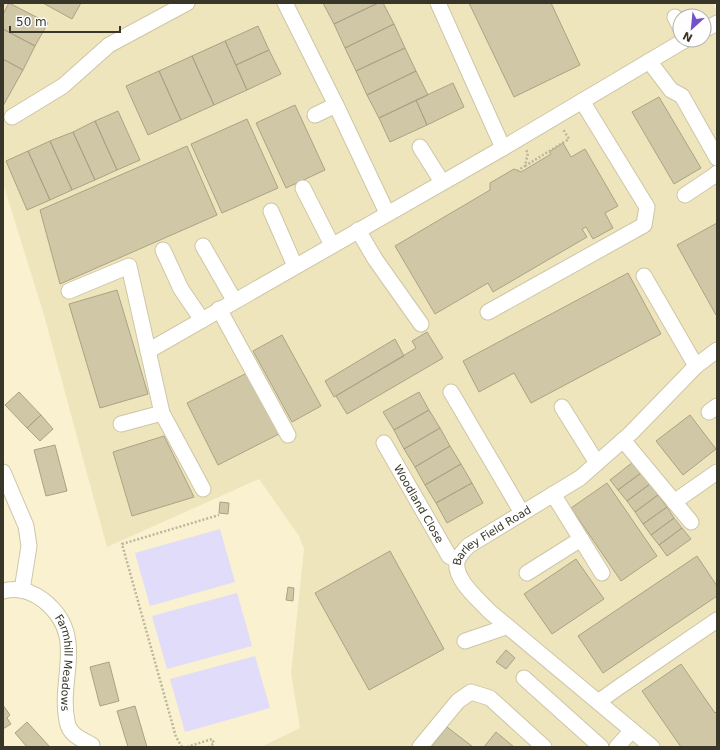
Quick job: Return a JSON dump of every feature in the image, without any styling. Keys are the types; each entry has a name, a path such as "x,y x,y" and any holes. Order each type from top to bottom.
{"street":[{"path":"12,117 63,86 109,45 187,3"},
{"path":"286,3 336,105 386,213"},
{"path":"438,3 503,148"},
{"path":"148,350 386,213 503,148 672,48"},
{"path":"649,61 670,90 682,96 717,158"},
{"path":"488,312 644,225 646,207 582,101"},
{"path":"315,115 336,105"},
{"path":"420,146 442,182"},
{"path":"685,195 715,176 717,173"},
{"path":"303,188 332,245"},
{"path":"271,211 295,266"},
{"path":"358,230 375,259 421,324"},
{"path":"203,246 234,300"},
{"path":"162,250 181,289 202,320"},
{"path":"69,291 129,266 162,413 203,489"},
{"path":"644,276 696,366"},
{"path":"219,309 288,436"},
{"name":"Barley Field Road","path":"652,747 506,627 489,611 469,590 461,579 457,570 457,560 468,546 580,478 623,440 696,366 717,350"},
{"path":"451,392 522,513"},
{"path":"562,407 597,463"},
{"path":"121,424 162,413"},
{"path":"623,440 691,522"},
{"name":"Woodland Close","path":"384,443 450,556 457,560"},
{"path":"3,472 26,526 29,546 22,590"},
{"path":"674,502 717,472"},
{"path":"553,494 602,573"},
{"path":"527,573 581,540"},
{"name":"Farmhill Meadows","path":"3,590 22,590 34,594 51,606 61,620 67,632 70,649 66,699 67,722 72,734 92,745"},
{"path":"598,702 619,686 717,620"},
{"path":"465,642 506,627"},
{"path":"524,678 601,747"},
{"path":"420,747 458,701 471,692 490,698 544,747"},
{"path":"617,747 632,730"}],"path":[{"path":"517,170 569,139 555,116"},
{"path":"519,138 528,153 525,166"},
{"path":"182,747 176,737 122,544 219,515"},
{"path":"187,747 212,739 214,743 209,747"}],"shaded area":[{"path":"3,3 713,3 717,12 717,747 261,747 300,728 291,673 304,549 299,536 259,479 107,547 44,315 3,183"},
{"path":"220,529 235,582 150,606 135,553"},
{"path":"237,593 252,646 167,669 152,616"},
{"path":"255,656 270,708 185,732 170,679"}],"building":[{"path":"9,3 48,23 35,46 3,29 3,14"},
{"path":"43,3 81,3 72,19"},
{"path":"323,3 378,3 334,24"},
{"path":"378,3 383,3 394,24 345,48 334,24"},
{"path":"469,3 551,3 580,65 514,97"},
{"path":"394,24 405,48 356,71 345,48"},
{"path":"258,26 269,50 236,65 225,41"},
{"path":"3,29 35,46 23,70 3,59"},
{"path":"225,41 247,90 214,105 192,56"},
{"path":"405,48 416,71 367,95 356,71"},
{"path":"269,50 281,74 247,90 236,65"},
{"path":"192,56 214,105 181,120 159,71"},
{"path":"3,59 23,70 3,106"},
{"path":"159,71 181,120 148,135 126,86"},
{"path":"416,71 428,95 379,118 367,95"},
{"path":"453,83 464,107 427,125 416,100"},
{"path":"659,97 701,168 674,184 632,112"},
{"path":"416,100 427,125 390,142 379,118"},
{"path":"295,105 325,170 286,188 256,123"},
{"path":"118,111 140,160 117,170 95,121"},
{"path":"247,119 278,188 222,213 191,144"},
{"path":"95,121 117,170 95,180 73,132"},
{"path":"73,132 95,180 72,190 50,141"},
{"path":"50,141 72,190 50,200 28,151"},
{"path":"563,143 571,157 585,149 618,206 605,213 613,228 593,239 586,227 582,229 587,237 493,292 488,283 435,314 395,246 490,190 490,183 514,169 521,172 551,154 549,152"},
{"path":"187,146 217,215 60,284 40,210"},
{"path":"28,151 50,200 27,210 6,161"},
{"path":"717,223 717,314 716,315 677,245"},
{"path":"628,273 661,334 531,403 514,373 479,392 463,361"},
{"path":"117,290 148,394 100,408 69,304"},
{"path":"427,332 443,358 347,414 336,396 416,348 412,341"},
{"path":"282,335 321,406 292,422 253,351"},
{"path":"395,339 404,356 334,397 325,381"},
{"path":"249,372 279,434 218,465 187,403"},
{"path":"19,392 41,415 27,428 5,405"},
{"path":"419,392 429,410 394,430 383,412"},
{"path":"429,410 440,428 404,449 394,430"},
{"path":"41,415 53,429 40,441 27,428"},
{"path":"690,415 716,449 683,475 656,441"},
{"path":"440,428 450,446 415,467 404,449"},
{"path":"164,436 194,497 132,516 113,452"},
{"path":"55,445 67,491 46,496 34,450"},
{"path":"450,446 461,464 425,485 415,467"},
{"path":"633,462 641,473 618,490 610,480"},
{"path":"461,464 472,483 436,503 425,485"},
{"path":"641,473 650,484 627,501 618,490"},
{"path":"472,483 483,503 447,523 436,503"},
{"path":"607,483 657,556 621,581 571,508"},
{"path":"650,484 658,495 635,512 627,501"},
{"path":"658,495 667,507 643,524 635,512"},
{"path":"220,502 229,503 228,514 219,513"},
{"path":"667,507 674,518 651,535 643,524"},
{"path":"674,518 682,528 659,545 651,535"},
{"path":"682,528 691,539 667,556 659,545"},
{"path":"390,551 444,649 369,690 315,593"},
{"path":"697,556 717,586 717,596 603,673 578,636"},
{"path":"576,559 604,599 552,634 524,594"},
{"path":"288,587 294,588 293,601 286,600"},
{"path":"506,650 515,658 506,669 496,662"},
{"path":"109,662 119,701 100,706 90,667"},
{"path":"681,664 715,713 717,711 717,747 681,747 642,691"},
{"path":"3,705 10,715 7,718 11,724 3,729"},
{"path":"135,706 147,747 128,747 117,711"},
{"path":"27,722 50,747 27,747 15,733"},
{"path":"447,727 473,747 431,747"},
{"path":"496,732 514,747 484,747"}]}
